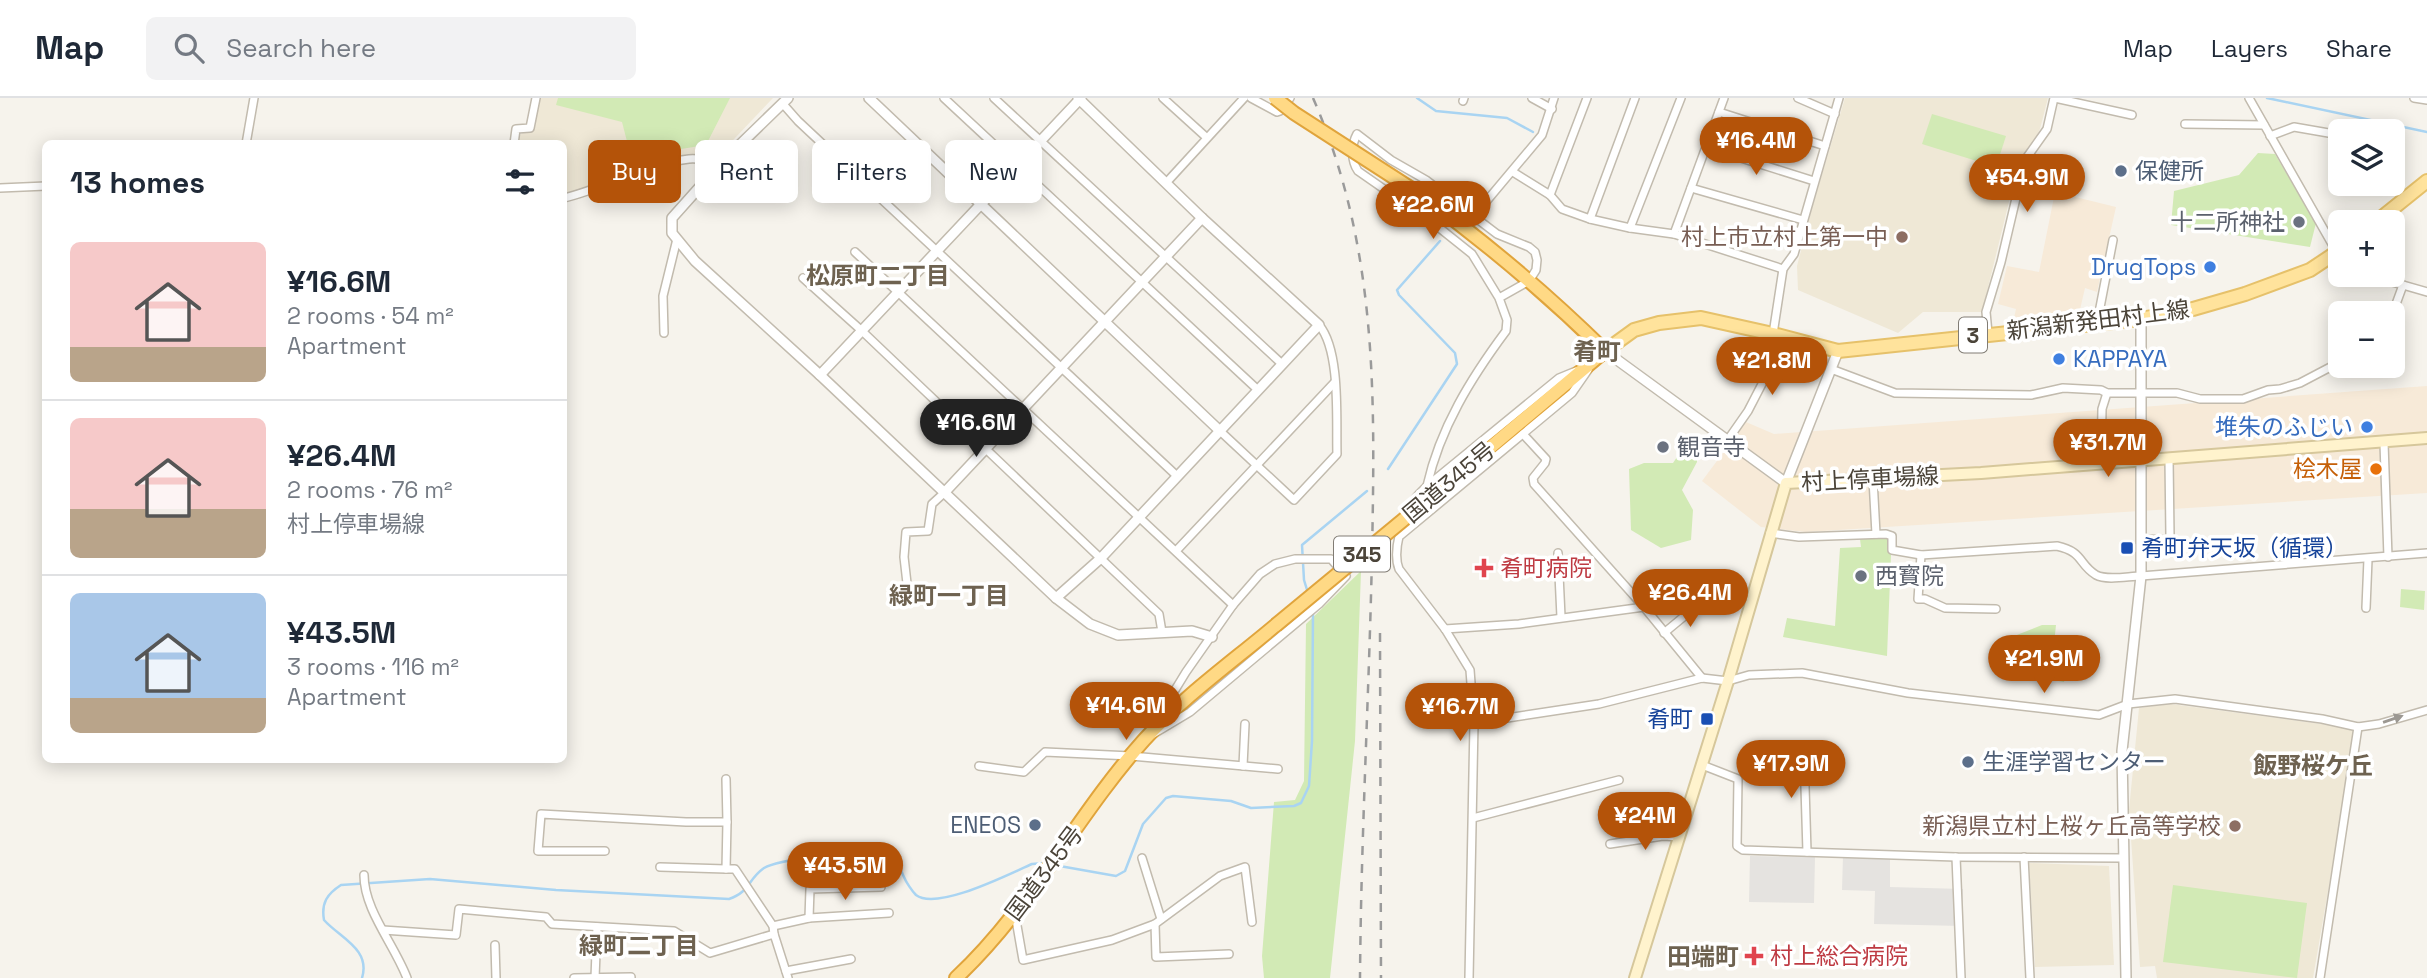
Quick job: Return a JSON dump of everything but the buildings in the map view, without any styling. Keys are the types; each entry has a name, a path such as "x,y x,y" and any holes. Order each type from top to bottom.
{"highway":[{"path":"1275,98 1460,224 1529,281 1605,351"},
{"name":"国道345号","path":"956,978 991,944 1015,914 1145,739 1191,695 1605,351"}],"main road":[{"path":"2391,210 2427,181"},
{"name":"新潟新発田村上線","path":"1605,351 1634,331 1659,323 1701,318 1838,351 1988,333 2141,319 2193,309 2245,294 2310,270 2328,260"},
{"name":"村上停車場線","path":"1635,976 1728,681 1786,484 2101,464 2427,438"}],"street":[{"path":"247,140 254,98"},
{"path":"515,140 516,129 530,128 536,98"},
{"path":"869,98 980,206 1294,500 1337,454 1335,382 1327,335 1080,99 1042,140"},
{"path":"944,98 989,140"},
{"path":"994,98 1040,140"},
{"path":"1163,98 1206,137"},
{"path":"1166,183 1244,98"},
{"path":"1251,98 1277,112 1290,98"},
{"path":"1532,98 1552,109"},
{"path":"1474,216 1542,135 1554,98"},
{"path":"1550,195 1587,98"},
{"path":"1590,219 1635,98"},
{"path":"1630,228 1681,98"},
{"path":"1674,234 1724,98"},
{"path":"1798,98 1835,114"},
{"path":"1727,441 1757,396 1763,382 1783,269 1794,254 1839,98"},
{"path":"1988,333 1986,312 2025,160 2047,129 2055,98 2132,115"},
{"path":"2249,98 2328,234"},
{"path":"2414,98 2427,100"},
{"path":"745,140 786,101 798,121 1177,476"},
{"path":"1719,112 1825,146"},
{"path":"2185,124 2264,125"},
{"path":"2270,136 2294,127 2328,133"},
{"path":"1427,486 1437,448 1466,388 1507,329 1507,320 1499,298 1472,254 1358,171 1353,160 1353,141 1357,134 1391,160 1426,180 1497,234 1530,247 1535,252 1535,270 1529,281 1499,298"},
{"path":"1042,142 1282,364"},
{"path":"1706,147 1814,181"},
{"path":"567,197 590,192 642,170 695,159"},
{"path":"1513,172 1550,195 1562,209 1630,228 1674,234 1783,269"},
{"path":"0,188 42,187"},
{"path":"1691,188 1803,220"},
{"path":"1042,189 1258,390"},
{"path":"695,192 672,218 672,233 695,261 1056,598 1090,624 1118,635 1192,631 1212,637"},
{"path":"820,375 983,203"},
{"path":"908,592 904,557 906,532 928,531 932,505 1202,218"},
{"path":"664,333 663,296 677,239"},
{"path":"2096,323 2113,240"},
{"path":"855,253 1233,604"},
{"path":"803,278 1159,614 1162,632"},
{"path":"2405,286 2427,292"},
{"path":"2126,978 2122,751 2143,539 2141,319"},
{"path":"1056,598 1101,558 1318,325"},
{"path":"1605,351 1786,484 1838,351"},
{"path":"1469,978 1474,723 1470,670 1445,629 1399,569 1396,549 1412,501 1427,486 1559,378 1592,364"},
{"path":"1400,536 1572,393 1592,364"},
{"path":"1831,369 1895,393 2031,395 2063,388 2101,390 2106,393 2177,393 2200,400 2243,399 2301,383 2328,368"},
{"path":"1176,551 1335,382"},
{"path":"2101,464 2102,409 2106,393"},
{"path":"1523,434 1546,459 1533,478 1534,484 1644,607 1702,678"},
{"path":"2384,443 2388,557"},
{"path":"2143,539 2168,540 2170,536 2169,459"},
{"path":"1873,479 1876,534"},
{"path":"1770,533 1799,537 1876,534 1892,537 1892,550 1921,555 2057,545 2072,549 2096,575 2141,576 2427,553"},
{"path":"1558,553 1561,617"},
{"path":"1921,555 1918,599 1925,599 1945,608 1996,609"},
{"path":"1295,559 1331,559 1346,576 1318,604 1190,712 1145,739 1186,672 1233,604 1260,574 1275,564 1295,559"},
{"path":"2366,608 2368,559"},
{"path":"1664,633 1699,604"},
{"path":"1445,629 1519,624 1644,607"},
{"path":"1474,723 1600,704 1702,678 1728,681 1749,675 1802,673 1908,693 2099,715 2128,704 2183,700 2322,719 2358,727 2379,724 2427,709"},
{"path":"1243,766 1245,724"},
{"path":"2320,978 2358,727"},
{"path":"979,766 1024,772 1045,752 1131,756 1278,769"},
{"path":"1772,752 1804,754 1807,852"},
{"path":"1702,765 1738,779 1737,846 1743,850 1956,857 2123,858"},
{"path":"726,779 726,869"},
{"path":"1473,818 1619,780"},
{"path":"606,851 538,851 541,814 727,822"},
{"path":"1610,844 1663,836 1680,837"},
{"path":"1956,857 1961,978"},
{"path":"2024,857 2030,978"},
{"path":"1143,858 1158,921 1156,957 1229,954"},
{"path":"660,867 735,869 773,930 787,975 851,959"},
{"path":"1015,914 1023,960 1112,940 1158,921 1220,876 1245,867 1252,922"},
{"path":"364,874 364,888 407,978"},
{"path":"809,918 810,889 881,887"},
{"path":"383,930 456,935 459,909 546,917 552,924 674,931 710,953 809,918 889,913"},
{"path":"595,978 597,928"},
{"path":"495,945 496,978"},
{"path":"574,978 631,977"}],"shaded area":[{"path":"540,98 773,98 733,140 695,140 695,157 681,162 681,140 588,140 588,189 567,195 567,140 518,140 518,136 526,131 533,131"},
{"name":"村上市立村上第一中","path":"1845,98 2048,98 2040,129 2030,150 2019,161 1982,312 1923,312 1898,333 1798,290 1797,266"},
{"path":"2055,192 2116,207 2097,292 2085,288 2079,314 2013,322 2016,309 1998,304 2007,266 2039,272"},
{"path":"2427,386 2427,493 1806,532 1761,527 1702,481 1746,422 1774,434"},
{"name":"新潟県立村上桜ヶ丘高等学校","path":"2171,704 2351,728 2355,734 2313,978 2157,978 2155,966 2140,967 2129,810 2139,708"},
{"path":"1750,856 1815,857 1814,903 1749,902"},
{"path":"1843,856 1890,857 1890,887 1963,889 1962,926 1874,924 1875,891 1842,890"},
{"path":"2029,863 2109,866 2114,965 2035,967"}],"green space":[{"path":"558,98 730,98 709,140 695,140 695,147 681,149 681,140 627,140 622,122 556,105"},
{"path":"1932,114 2006,136 1996,167 1922,144"},
{"path":"2258,153 2275,154 2316,223 2310,247 2171,225 2174,191 2239,175"},
{"path":"1686,447 1697,452 1697,462 1682,490 1693,510 1691,540 1661,548 1631,530 1629,469 1644,463 1673,463"},
{"path":"1888,538 1891,555 1887,656 1783,637 1787,618 1835,626 1840,548 1861,547 1860,539"},
{"path":"1361,571 1355,741 1330,978 1264,978 1262,956 1274,802 1295,800 1304,781 1306,624"},
{"path":"2401,589 2425,591 2424,610 2400,607"},
{"path":"2042,625 2056,625 2054,644 2073,647 2064,682 2000,670 2004,640"},
{"path":"2173,885 2307,903 2297,978 2163,962"}],"waterway":[{"path":"1417,98 1436,111 1507,118 1533,132"},
{"path":"2267,98 2427,132"},
{"path":"1388,469 1457,364 1455,353 1397,290 1440,241"},
{"path":"1308,593 1304,580 1302,545 1367,491"},
{"path":"1054,865 1116,876 1125,871 1143,824 1166,798 1173,796 1231,801 1251,808 1294,806 1301,803 1309,786 1312,741 1313,613"},
{"path":"362,978 364,968 358,952 324,920 326,900 341,885 430,879 556,890 729,899 741,893 755,876 772,865 820,856 870,852 893,858 916,895 926,899 956,895 1032,864 1044,863"}],"railway":[{"path":"1313,98 1334,154 1350,210 1361,266 1372,380 1372,555 1360,978"},
{"path":"1380,633 1381,978"}],"place":[{"name":"保健所","path":"2121,171"},
{"name":"十二所神社","path":"2299,222"},
{"name":"村上市立村上第一中","path":"1902,237"},
{"name":"DrugTops","path":"2210,267"},
{"name":"KAPPAYA","path":"2059,359"},
{"name":"堆朱のふじい","path":"2367,427"},
{"name":"観音寺","path":"1663,447"},
{"name":"桧木屋","path":"2376,469"},
{"name":"肴町弁天坂（循環）","path":"2127,548"},
{"name":"肴町病院","path":"1484,568"},
{"name":"西寳院","path":"1861,576"},
{"name":"肴町","path":"1707,719"},
{"name":"生涯学習センター","path":"1968,762"},
{"name":"ENEOS","path":"1035,825"},
{"name":"新潟県立村上桜ヶ丘高等学校","path":"2235,826"},
{"name":"村上総合病院","path":"1754,956"}],"district":[{"name":"松原町二丁目","path":"878,275"},
{"name":"肴町","path":"1597,351"},
{"name":"緑町一丁目","path":"949,595"},
{"name":"飯野桜ケ丘","path":"2313,765"},
{"name":"緑町二丁目","path":"639,945"},
{"name":"田端町","path":"1703,956"}]}
